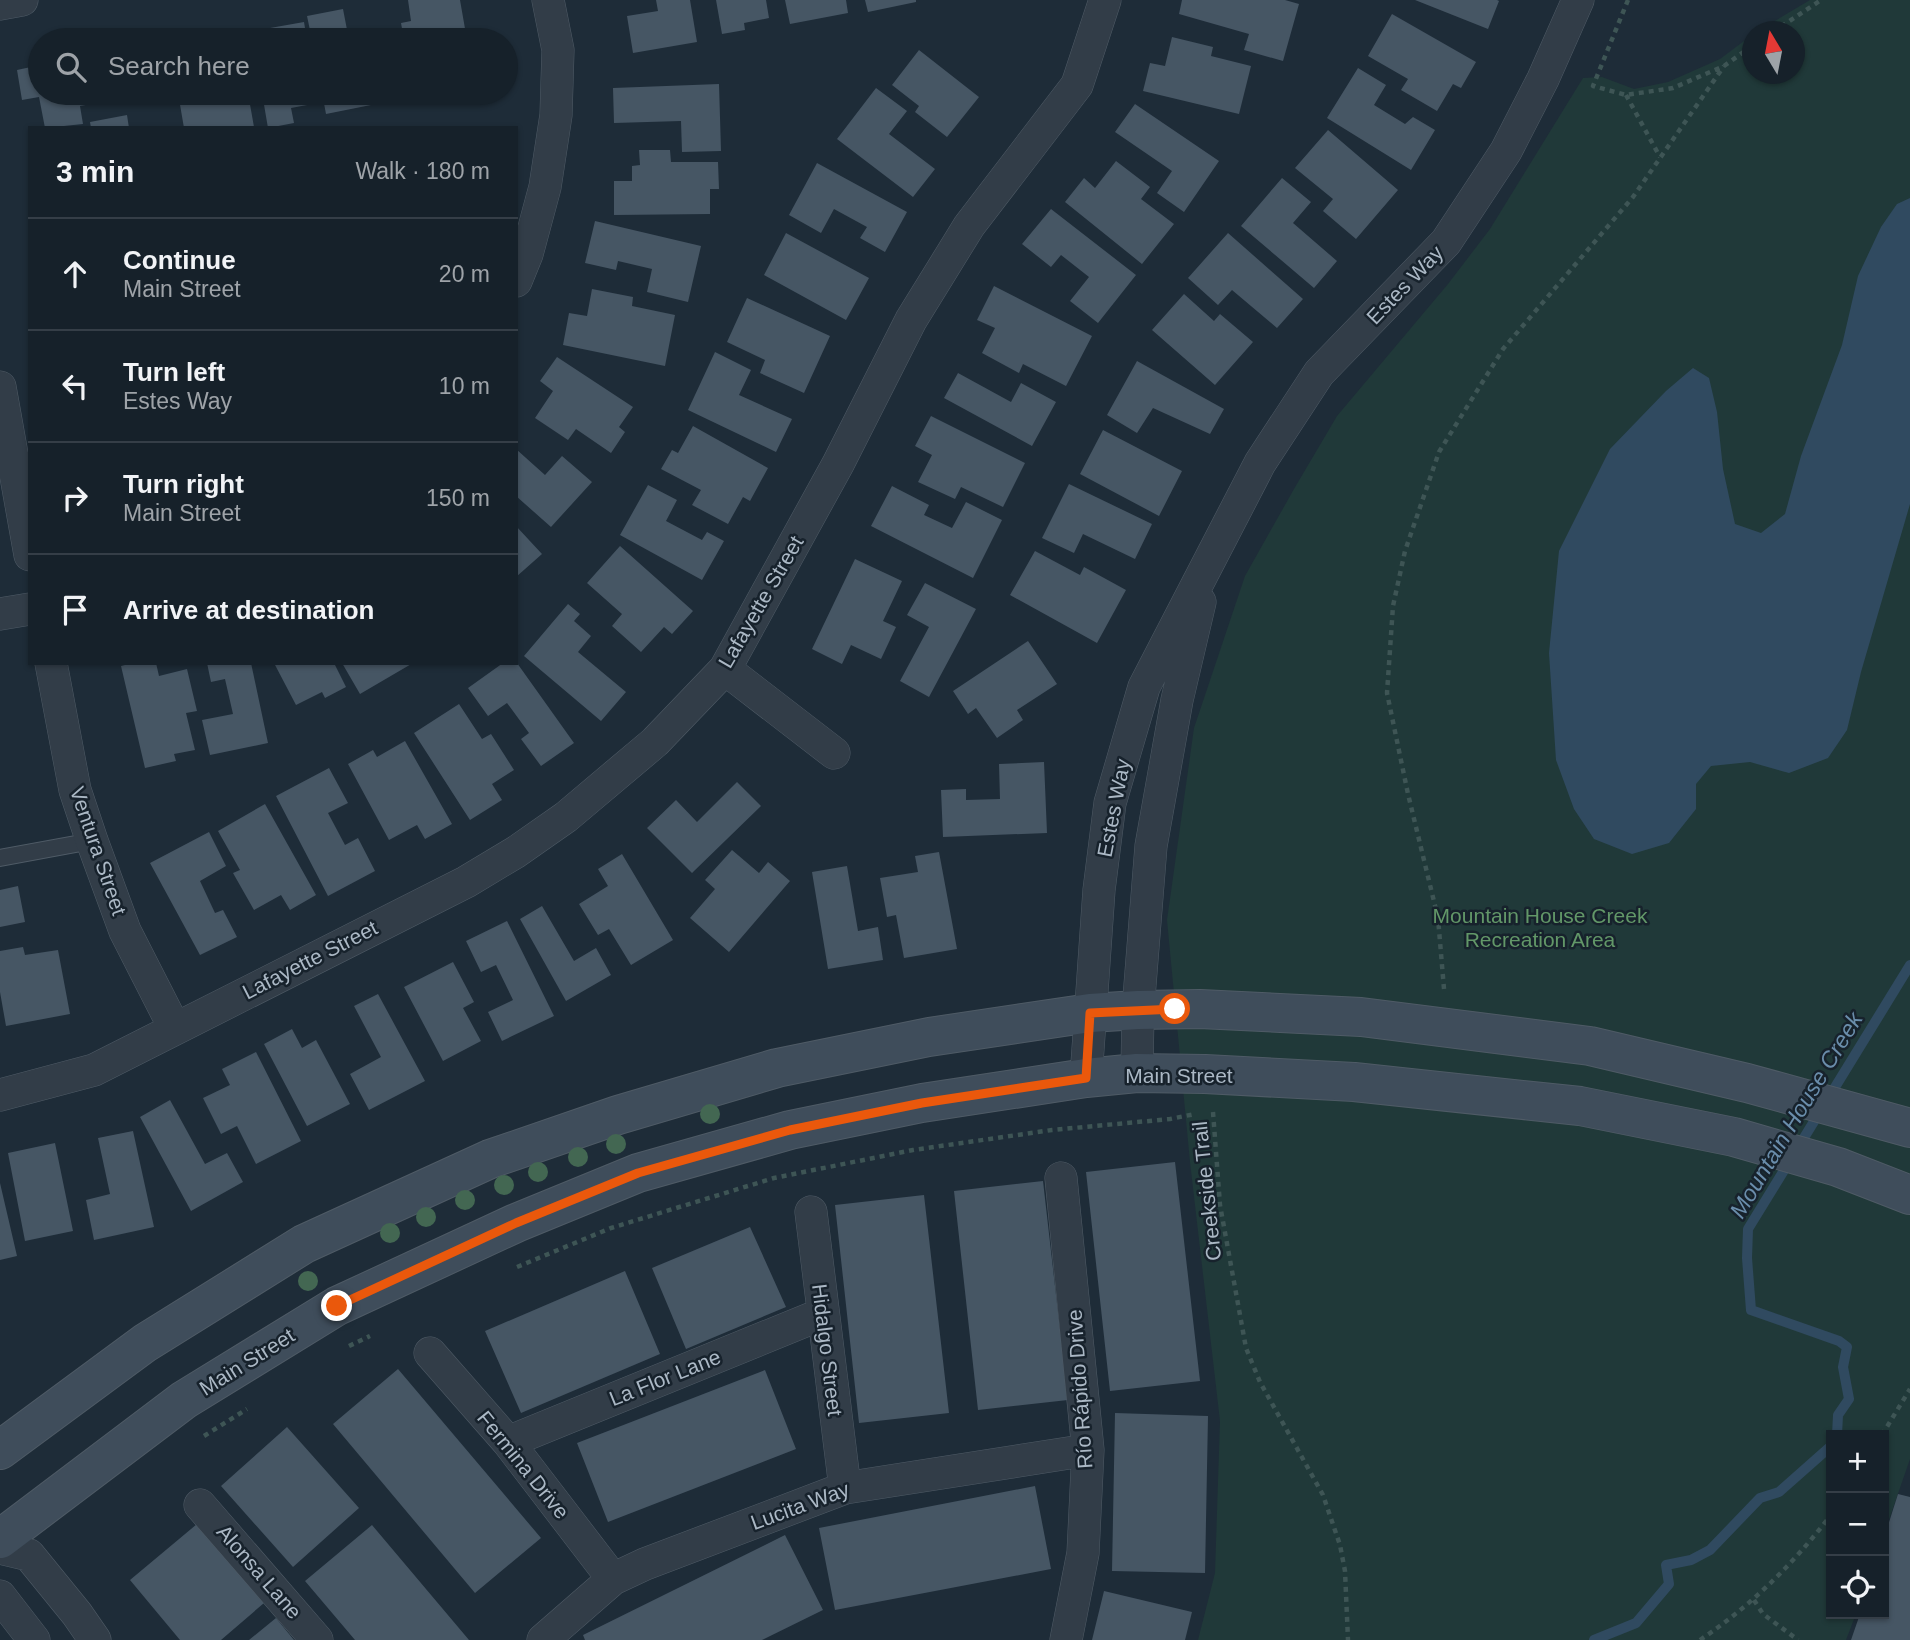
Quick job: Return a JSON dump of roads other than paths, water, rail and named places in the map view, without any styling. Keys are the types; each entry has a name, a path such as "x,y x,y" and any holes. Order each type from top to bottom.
{"street":[{"path":"0,4 22,0"},
{"path":"518,276 527,254 545,187 556,116 558,50 548,0"},
{"name":"Lafayette Street","path":"0,1094 94,1070 301,963 466,882 566,817 655,741 725,669 838,464 911,320 969,226 1077,85 1105,0"},
{"name":"Estes Way","path":"1086,1078 1099,890 1110,803 1144,687 1260,463 1319,373 1454,231 1506,151 1543,79 1578,0"},
{"path":"0,387 28,544"},
{"name":"Estes Way","path":"1137,1073 1138,1010 1151,846 1177,700 1211,556"},
{"path":"0,614 28,609"},
{"name":"Ventura Street","path":"51,665 75,790 92,841 125,931 175,1029"},
{"path":"725,669 834,754"},
{"path":"0,1450 145,1343 304,1244 490,1159 618,1115 776,1068 929,1037 1090,1013 1138,1010 1200,1009 1374,1019 1590,1046 1747,1083 1910,1128"},
{"name":"Main Street","path":"0,1539 184,1400 337,1306 516,1223 638,1173 790,1130 922,1103 1137,1073 1354,1082 1580,1106 1734,1137 1838,1167 1910,1195"},
{"name":"Río Rápido Drive","path":"1061,1178 1088,1450 1083,1553 1066,1640"},
{"name":"Hidalgo Street","path":"811,1212 845,1488"},
{"name":"La Flor Lane","path":"508,1442 822,1314"},
{"name":"Fermina Drive","path":"430,1353 508,1442 612,1579"},
{"name":"Lucita Way","path":"543,1640 612,1579 845,1488 1088,1450"},
{"name":"Alonsa Lane","path":"200,1505 317,1640"},
{"path":"0,1548 29,1555 95,1640"},
{"path":"0,1596 34,1640"}],"lane":[{"path":"0,858 92,841"}],"water":[{"path":"1910,198 1910,504 1847,730 1828,758 1789,773 1750,762 1711,766 1696,784 1696,809 1669,843 1632,854 1594,839 1574,809 1556,760 1549,653 1559,551 1610,449 1666,391 1693,368 1709,378 1717,412 1723,469 1735,524 1761,533 1785,514 1801,456 1842,345 1858,276 1881,227 1897,204"}],"waterway":[{"name":"Mountain House Creek","path":"1837,1430 1838,1415 1849,1399 1843,1367 1847,1347 1839,1341 1751,1310 1748,1229 1910,965"},
{"name":"Mountain House Creek","path":"1594,1640 1636,1623 1669,1584 1666,1565 1691,1560 1710,1550 1760,1498 1779,1492 1826,1450"}],"park label":[{"name":"Mountain House Creek Recreation Area","path":"1540,928"}]}
